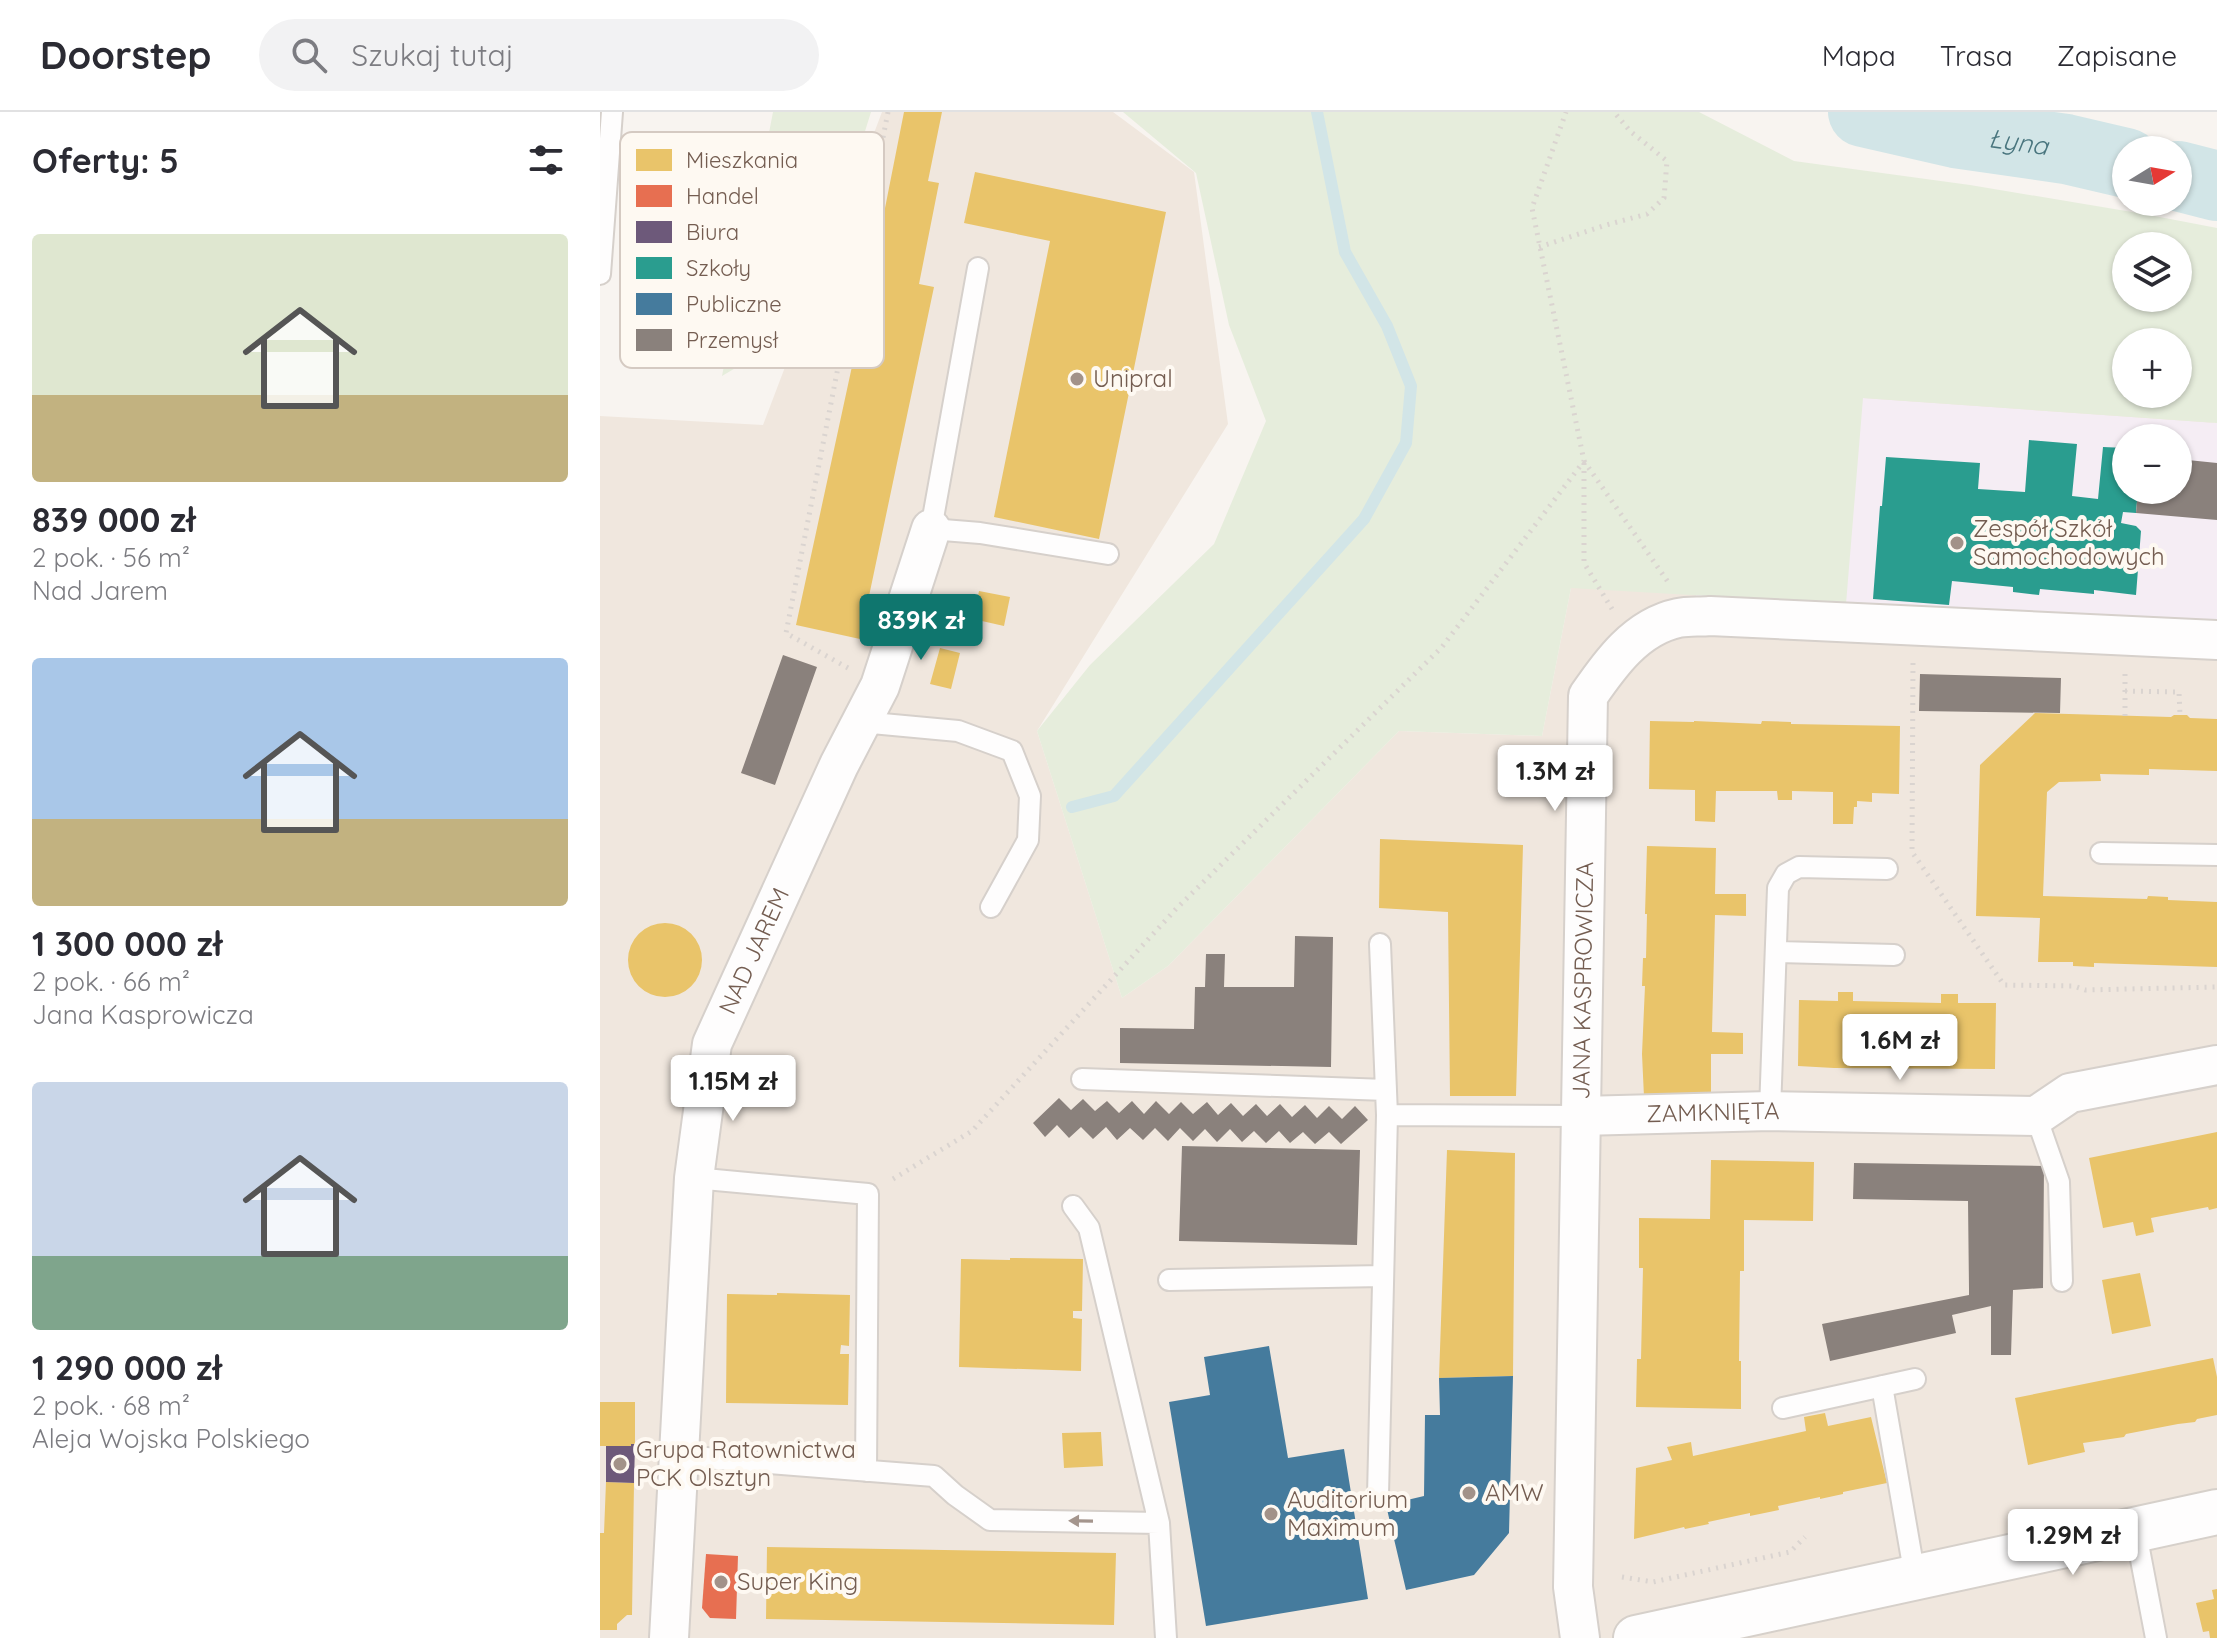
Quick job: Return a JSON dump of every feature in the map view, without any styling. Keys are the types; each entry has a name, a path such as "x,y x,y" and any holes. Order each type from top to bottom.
{"main road":[{"path":"1636,1638 2217,1512"}],"street":[{"name":"NAD JAREM","path":"669,1638 694,1178 712,1044 839,765 880,686 931,529"},
{"name":"JANA KASPROWICZA","path":"1580,1638 1573,1587 1588,696 1611,663 1647,630 1677,619 1693,617 2217,640"},
{"path":"2036,1116 2070,1093 2217,1065"},
{"name":"ZAMKNIĘTA","path":"1581,1116 1770,1111 2036,1116"}],"lane":[{"path":"600,274 612,112"},
{"path":"978,268 931,529 980,533 1108,554"},
{"path":"861,722 958,731 1012,751 1030,796 1028,840 991,907"},
{"path":"2101,853 2217,855"},
{"path":"1770,1111 1778,888 1786,874 1799,867 1887,869"},
{"path":"1378,1495 1387,1115 1380,944"},
{"path":"1776,952 1894,955"},
{"path":"1082,1079 1386,1090"},
{"path":"1387,1115 1581,1116"},
{"path":"2036,1116 2059,1182 2062,1281"},
{"path":"694,1178 868,1194 866,1471"},
{"path":"1073,1206 1089,1228 1159,1523 1166,1638"},
{"path":"1169,1280 1383,1276"},
{"path":"1783,1408 1915,1379"},
{"path":"1882,1386 1915,1577"},
{"path":"680,1456 934,1476 990,1520 1159,1523"},
{"path":"2135,1528 2156,1638"}],"path":[{"path":"884,132 888,112"},
{"path":"1566,112 1532,208 1584,461 1584,563 1616,616"},
{"path":"1539,247 1647,214 1664,198 1667,161 1630,131 1614,112"},
{"path":"838,368 786,633 880,686"},
{"path":"1584,461 1693,617"},
{"path":"868,1194 972,1131 1176,909 1442,647 1584,461"},
{"path":"2125,662 2125,716"},
{"path":"1913,670 1912,852 2004,985 2074,986 2085,990 2217,987"},
{"path":"2125,691 2179,692 2180,715"},
{"path":"1622,1577 1653,1582 1790,1552 1805,1537"}],"shaded area":[{"path":"882,112 1113,112 1194,172 1228,424 1037,731 1122,998 1168,966 1399,731 1542,736 1571,588 1697,362 2217,423 2217,1638 600,1638 600,416 763,425 785,368 884,368 884,132 874,132"},
{"name":"Zespół Szkół Samochodowych","path":"1697,362 1862,398 2217,423 2217,622 1696,596"}],"green space":[{"path":"773,112 871,112 865,132 769,132"},
{"path":"1123,112 1699,112 1794,161 2112,209 2112,216 2154,216 2217,228 2217,423 1863,398 1846,604 1571,588 1542,736 1399,731 1168,966 1122,998 1037,731 1090,665 1214,544 1266,421 1229,325 1196,173"},
{"path":"724,368 735,368 722,376"}],"building: Mieszkania":[{"path":"904,112 942,112 928,181 939,183 919,284 934,287 860,639 796,625 852,368 884,368 884,213"},
{"name":"Unipral","path":"975,172 1166,212 1099,539 994,517 1050,241 964,223"},
{"path":"979,591 1010,597 1004,626 973,619"},
{"path":"940,648 960,653 951,689 930,684"},
{"path":"2035,713 2187,715 2190,718 2217,719 2217,771 2149,769 2149,775 2100,774 2101,781 2059,782 2047,792 2043,896 2147,899 2148,896 2217,902 2217,967 2094,963 2094,967 2073,966 2073,962 2038,962 2040,918 1976,916 1980,765"},
{"path":"1650,721 1900,726 1899,794 1872,793 1872,802 1857,801 1853,824 1833,824 1833,792 1792,791 1792,800 1778,800 1777,791 1716,791 1715,822 1695,821 1695,790 1649,789"},
{"path":"1380,839 1523,845 1516,1096 1450,1096 1448,912 1379,908"},
{"path":"1647,846 1716,848 1715,894 1746,894 1746,916 1715,915 1712,1032 1743,1033 1743,1054 1711,1054 1711,1099 1644,1097 1645,986 1642,986 1643,958 1646,958"},
{"path":"665,923 686,929 696,939 702,960 696,981 686,991 665,997 644,991 634,981 628,960 634,939 644,929"},
{"path":"1838,992 1853,992 1853,1001 1941,1003 1941,994 1958,994 1958,1003 1996,1003 1995,1069 1798,1066 1799,1000 1838,1001"},
{"path":"2217,1132 2217,1208 2151,1218 2154,1232 2136,1236 2133,1222 2103,1228 2089,1158"},
{"path":"1447,1150 1515,1153 1513,1376 1439,1378"},
{"path":"1711,1160 1814,1162 1813,1221 1744,1220 1744,1271 1740,1271 1741,1409 1636,1407 1637,1359 1641,1359 1643,1268 1639,1268 1639,1218 1710,1219"},
{"path":"961,1259 1083,1259 1082,1311 1073,1311 1073,1318 1082,1319 1081,1371 959,1367"},
{"path":"2140,1273 2151,1326 2112,1334 2102,1280"},
{"path":"727,1294 850,1295 849,1346 841,1345 840,1354 849,1354 848,1405 726,1403"},
{"path":"2213,1358 2217,1377 2217,1415 2126,1434 2124,1437 2083,1443 2085,1452 2028,1465 2015,1398"},
{"path":"600,1402 635,1402 635,1444 600,1446"},
{"path":"1825,1413 1828,1426 1871,1417 1887,1483 1778,1506 1779,1510 1750,1516 1750,1513 1634,1539 1636,1468 1672,1460 1667,1447 1691,1442 1693,1456 1806,1431 1804,1417"},
{"path":"1101,1432 1103,1466 1064,1468 1062,1433"},
{"path":"606,1482 634,1483 632,1615 627,1615 617,1624 617,1630 600,1630 600,1533 604,1533"},
{"path":"767,1547 1116,1553 1114,1625 766,1619"},
{"path":"2217,1589 2217,1638 2210,1638 2209,1631 2203,1632 2196,1603 2214,1599 2212,1590"}],"building: Handel":[{"name":"Super King","path":"706,1554 738,1556 736,1619 710,1618 702,1608"}],"building: Biura":[{"name":"Grupa Ratownictwa PCK Olsztyn","path":"635,1444 634,1483 606,1482 606,1446"}],"building: Szkoły":[{"path":"2029,440 2077,444 2072,496 2098,499 2103,447 2112,447 2112,504 2137,504 2136,513 2123,512 2121,523 2136,526 2141,531 2136,595 2040,589 2039,595 2013,592 2013,587 1952,581 1949,605 1873,599 1886,457 1980,463 1978,489 2025,492"}],"building: Publiczne":[{"name":"Auditorium Maximum","path":"1269,1346 1288,1458 1344,1449 1368,1599 1206,1626 1169,1402 1210,1395 1204,1357"},
{"path":"1513,1376 1509,1533 1474,1575 1406,1590 1386,1505 1424,1496 1425,1415 1440,1415 1439,1378"}],"building: Przemysł":[{"path":"2192,460 2217,463 2217,520 2136,513 2137,504 2192,504"},
{"path":"783,655 817,667 775,785 741,773"},
{"path":"1920,674 2061,678 2060,713 1919,711"},
{"path":"1295,936 1333,937 1331,1067 1120,1063 1120,1028 1194,1029 1195,987 1205,987 1206,954 1225,954 1224,987 1294,987"},
{"path":"1059,1098 1071,1110 1083,1099 1095,1111 1107,1101 1119,1113 1132,1101 1144,1114 1156,1101 1169,1114 1181,1102 1193,1114 1207,1102 1218,1115 1231,1103 1243,1116 1256,1104 1267,1116 1280,1104 1292,1117 1305,1105 1317,1118 1329,1106 1342,1119 1355,1106 1368,1120 1341,1144 1329,1132 1315,1144 1303,1132 1290,1143 1279,1131 1266,1143 1254,1131 1242,1142 1230,1129 1217,1142 1205,1129 1193,1141 1180,1128 1168,1141 1155,1128 1143,1140 1130,1128 1117,1140 1106,1127 1093,1139 1081,1127 1069,1138 1057,1125 1045,1137 1033,1123"},
{"path":"1182,1146 1360,1150 1357,1245 1179,1241"},
{"path":"1854,1163 2044,1166 2043,1288 2013,1290 2011,1355 1991,1355 1991,1306 1952,1315 1956,1333 1830,1361 1822,1324 1969,1295 1968,1201 1853,1199"}],"waterway":[{"path":"1072,807 1114,796 1364,519 1406,443 1411,386 1387,326 1345,252 1317,112"},
{"name":"Łyna","path":"1863,112 1955,133 2066,149 2112,160"},
{"name":"Łyna","path":"2192,180 2217,186"}],"place":[{"name":"Unipral","path":"1077,379"},
{"name":"Zespół Szkół Samochodowych","path":"1957,543"},
{"name":"Grupa Ratownictwa PCK Olsztyn","path":"620,1464"},
{"name":"AMW","path":"1469,1493"},
{"name":"Auditorium Maximum","path":"1271,1514"},
{"name":"Super King","path":"721,1582"}]}
